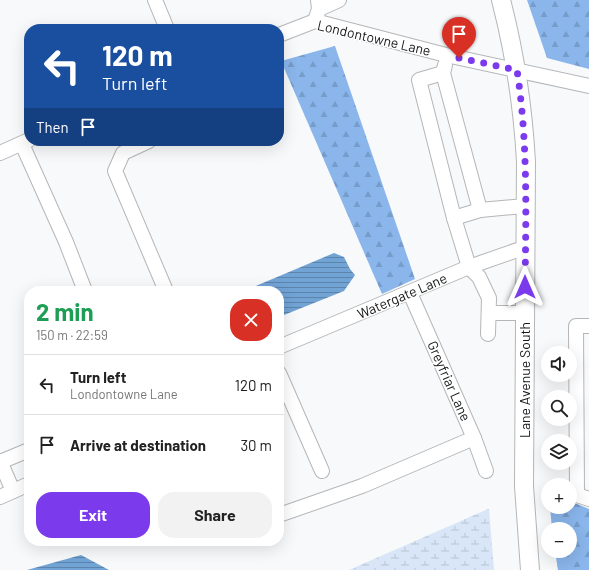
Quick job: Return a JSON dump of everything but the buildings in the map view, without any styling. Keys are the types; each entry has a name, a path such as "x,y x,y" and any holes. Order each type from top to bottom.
{"main road":[{"name":"Lane Avenue South","path":"501,0 517,70 524,117 526,206 524,486 530,570"}],"street":[{"path":"155,0 165,24"},
{"path":"317,10 338,0"},
{"name":"Londontowne Lane","path":"284,32 317,10 446,55 589,86"},
{"path":"446,55 444,73 480,210"},
{"path":"444,73 419,80 454,218 469,267 479,277 489,298 488,334"},
{"path":"0,153 24,142"},
{"path":"27,146 83,286"},
{"path":"138,146 123,153 115,171 164,286"},
{"path":"454,218 480,210 526,206"},
{"name":"Watergate Lane","path":"284,345 469,267 526,247"},
{"name":"Greyfriar Lane","path":"410,293 474,438 486,470"},
{"path":"488,313 525,313"},
{"path":"589,326 576,326 577,495 589,499"},
{"path":"284,384 322,471"},
{"path":"284,513 362,486 474,438"},
{"path":"13,491 0,462 24,452"},
{"path":"0,497 24,486"}],"green space":[{"path":"527,0 589,0 589,69 547,58"},
{"path":"335,46 415,279 382,294 284,68 284,60"},
{"path":"577,504 589,509 589,570 558,570 556,558 577,558 577,522 551,522 551,514 577,514"},
{"path":"488,509 494,570 349,570"}],"shaded area":[{"path":"334,253 344,257 355,275 344,291 284,315 284,286 256,286"},
{"path":"81,555 109,570 27,570"}],"route":[{"path":"459,58 517,70 524,117 526,162 525,287"}]}
